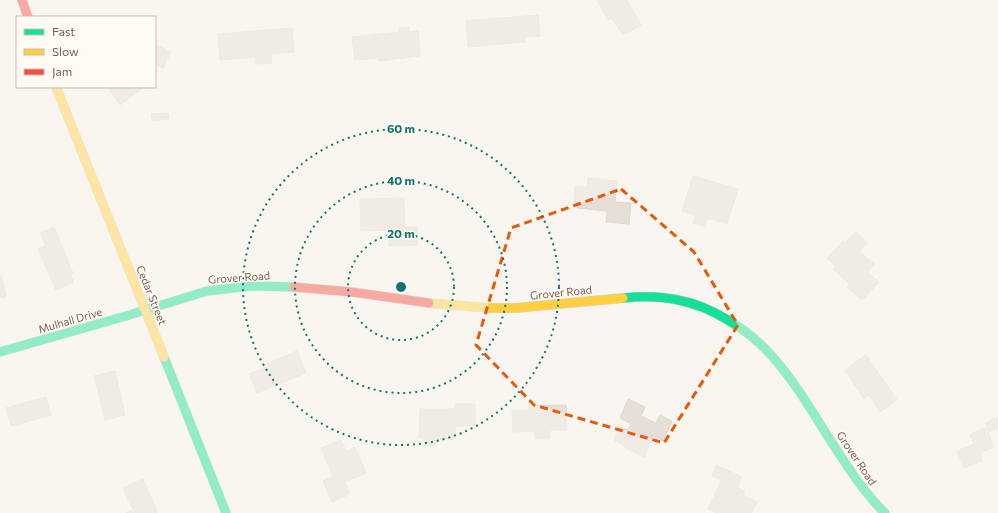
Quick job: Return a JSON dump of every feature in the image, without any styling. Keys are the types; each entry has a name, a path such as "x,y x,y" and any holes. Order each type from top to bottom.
{"street":[{"path":"22,0 28,16"},
{"name":"Cedar Street","path":"56,88 226,513"},
{"name":"Grover Road","path":"146,311 193,294 216,290 268,286 309,288 357,293 431,304 489,308 524,308 626,296 671,298 687,302 702,307 747,333 769,352 788,376 864,492 885,513"},
{"name":"Mulhall Drive","path":"0,352 146,311"}],"highlighted area":[{"path":"621,189 694,252 738,325 664,443 534,405 476,345 511,228"}],"building":[{"path":"597,0 627,0 641,25 623,35 612,18 608,20"},
{"path":"538,15 540,36 525,37 525,42 468,47 466,21"},
{"path":"409,27 409,32 418,31 420,56 378,61 378,58 355,60 352,37 399,32 399,28"},
{"path":"292,28 294,52 271,54 272,63 256,64 256,57 220,60 218,34"},
{"path":"156,44 171,52 163,68 156,64"},
{"path":"109,88 142,88 139,91 120,105"},
{"path":"168,113 169,119 152,121 151,114"},
{"path":"693,176 738,189 727,224 707,218 704,226 693,223 696,215 682,211"},
{"path":"588,178 617,181 615,202 631,203 629,224 606,222 607,211 577,208 577,204 574,203 575,186 587,187"},
{"path":"404,198 405,227 417,227 417,245 389,246 389,230 361,231 360,199"},
{"path":"54,227 73,273 70,274 73,282 56,290 38,249 46,246 40,233"},
{"path":"856,231 866,241 866,245 859,251 874,264 867,272 879,282 862,300 847,287 850,284 833,269 836,266 827,258 843,241 845,243"},
{"path":"0,277 2,277 6,297 0,298"},
{"path":"297,351 306,373 257,393 249,374 264,368 263,365"},
{"path":"866,355 897,400 880,412 869,395 864,399 845,370"},
{"path":"115,371 125,415 105,420 94,376"},
{"path":"46,397 51,415 11,426 6,408"},
{"path":"628,399 645,407 641,416 656,423 660,415 672,421 663,441 653,436 644,457 614,440 620,427 628,430 631,424 620,418"},
{"path":"455,404 475,404 475,426 455,426 455,439 436,439 436,446 424,446 424,438 419,438 420,409 455,409"},
{"path":"566,405 567,430 550,430 550,439 535,439 534,431 513,432 512,411 529,410 529,406"},
{"path":"998,417 998,428 988,432 994,447 980,453 982,461 964,468 957,451 974,444 970,434 987,427 985,423"},
{"path":"341,440 346,451 355,447 366,473 345,482 350,494 332,502 323,481 333,476 321,448"},
{"path":"716,465 742,477 737,487 745,491 743,495 757,502 751,513 716,513 708,509 722,480 712,476"},
{"path":"143,479 158,513 126,513 133,510 123,488"}],"traffic: fast":[{"path":"0,352 207,291 250,286 294,287"},
{"path":"623,298 657,297 691,303 729,320 752,337 771,355 791,379 857,480 885,513"},
{"path":"164,357 226,513"}],"traffic: slow":[{"path":"56,88 164,357"},
{"path":"429,303 489,308 516,308 623,298"}],"traffic: jam":[{"path":"22,0 28,16"},
{"path":"294,287 352,292 429,303"}]}
